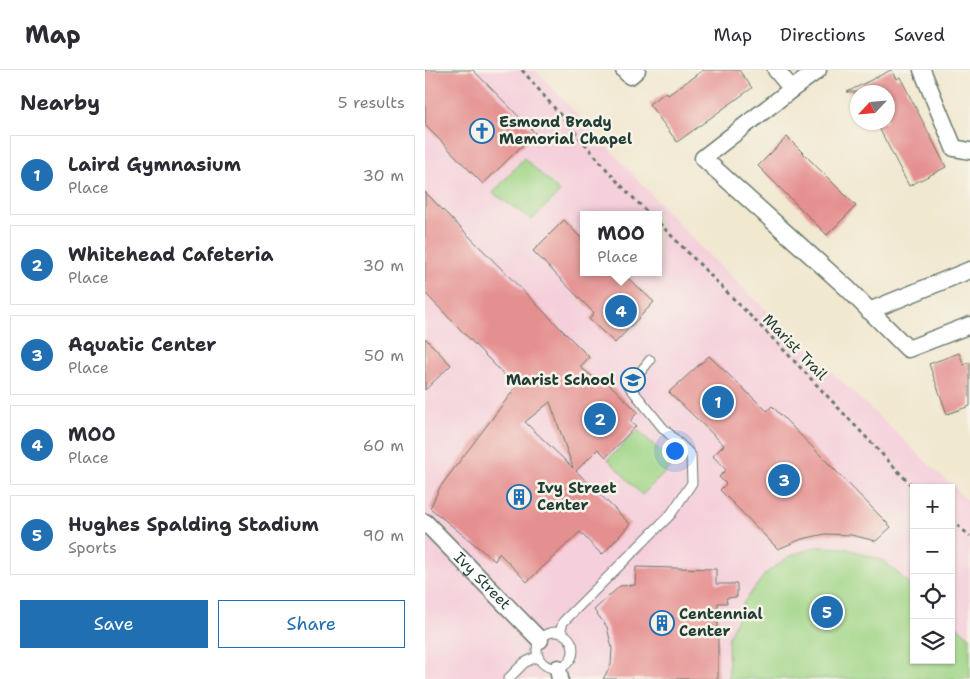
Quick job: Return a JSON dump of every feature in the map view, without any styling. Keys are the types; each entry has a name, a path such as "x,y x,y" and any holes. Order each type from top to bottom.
{"street":[{"path":"624,70 630,76 637,70"},
{"path":"776,70 792,89"},
{"path":"818,70 703,158 847,288 908,349 970,325"},
{"path":"922,70 954,148 970,151"},
{"path":"869,310 970,270"},
{"name":"Ivy Street","path":"425,522 539,648"}],"lane":[{"path":"560,633 563,622 671,514 692,483 691,454 663,428 629,386 650,360"},
{"path":"508,679 539,648 549,633 560,633 570,640 573,652 569,663 559,674 546,666 539,648"}],"path":[{"path":"521,70 614,178 646,211"},
{"name":"Marist Trail","path":"662,226 780,346 910,484"},
{"path":"955,523 970,536"}],"shaded area":[{"name":"Marist School","path":"425,70 536,70 702,249 950,484 910,484 910,664 955,664 955,489 970,503 970,679 425,679"}],"green space":[{"path":"524,158 560,192 532,220 493,193"},
{"path":"638,430 674,464 642,495 608,459"},
{"path":"816,547 845,548 884,561 910,584 910,664 955,664 955,625 970,637 970,679 729,679 728,639 744,602 766,573 790,556"}],"building":[{"name":"Esmond Brady Memorial Chapel","path":"425,70 473,70 535,133 483,184 425,125"},
{"path":"703,70 739,70 752,88 677,142 649,104 666,92 668,95"},
{"path":"891,70 897,79 900,77 946,167 909,186 880,130 895,130 895,85 861,85"},
{"path":"787,137 856,206 827,235 758,166"},
{"path":"425,192 589,357 580,367 602,384 606,381 638,412 630,421 636,426 606,457 598,449 576,471 630,524 602,555 580,532 527,582 499,553 495,561 430,508 440,487 516,387 425,293","holes":["550,402 573,468 525,422"]},
{"path":"564,220 580,237 580,276 619,276 624,282 628,278 654,302 615,343 589,319 594,313 533,251"},
{"path":"425,338 451,365 425,390"},
{"path":"959,353 964,365 970,362 970,406 947,414 929,364"},
{"path":"709,356 767,411 772,406 891,527 876,541 851,535 825,534 802,539 778,549 720,490 726,484 719,477 726,470 713,456 724,445 669,392"},
{"name":"Centennial Center","path":"636,567 716,569 716,584 737,584 737,597 726,598 727,603 718,603 718,679 603,679 611,665 612,648 607,627 594,610 620,586 635,585"}],"place":[{"name":"Esmond Brady Memorial Chapel","path":"482,131"},
{"name":"MOO","path":"621,311"},
{"name":"Marist School","path":"633,380"},
{"name":"Laird Gymnasium","path":"718,402"},
{"name":"Whitehead Cafeteria","path":"600,419"},
{"name":"Aquatic Center","path":"784,480"},
{"name":"Ivy Street Center","path":"519,497"},
{"name":"Hughes Spalding Stadium","path":"827,612"},
{"name":"Centennial Center","path":"662,623"}]}
